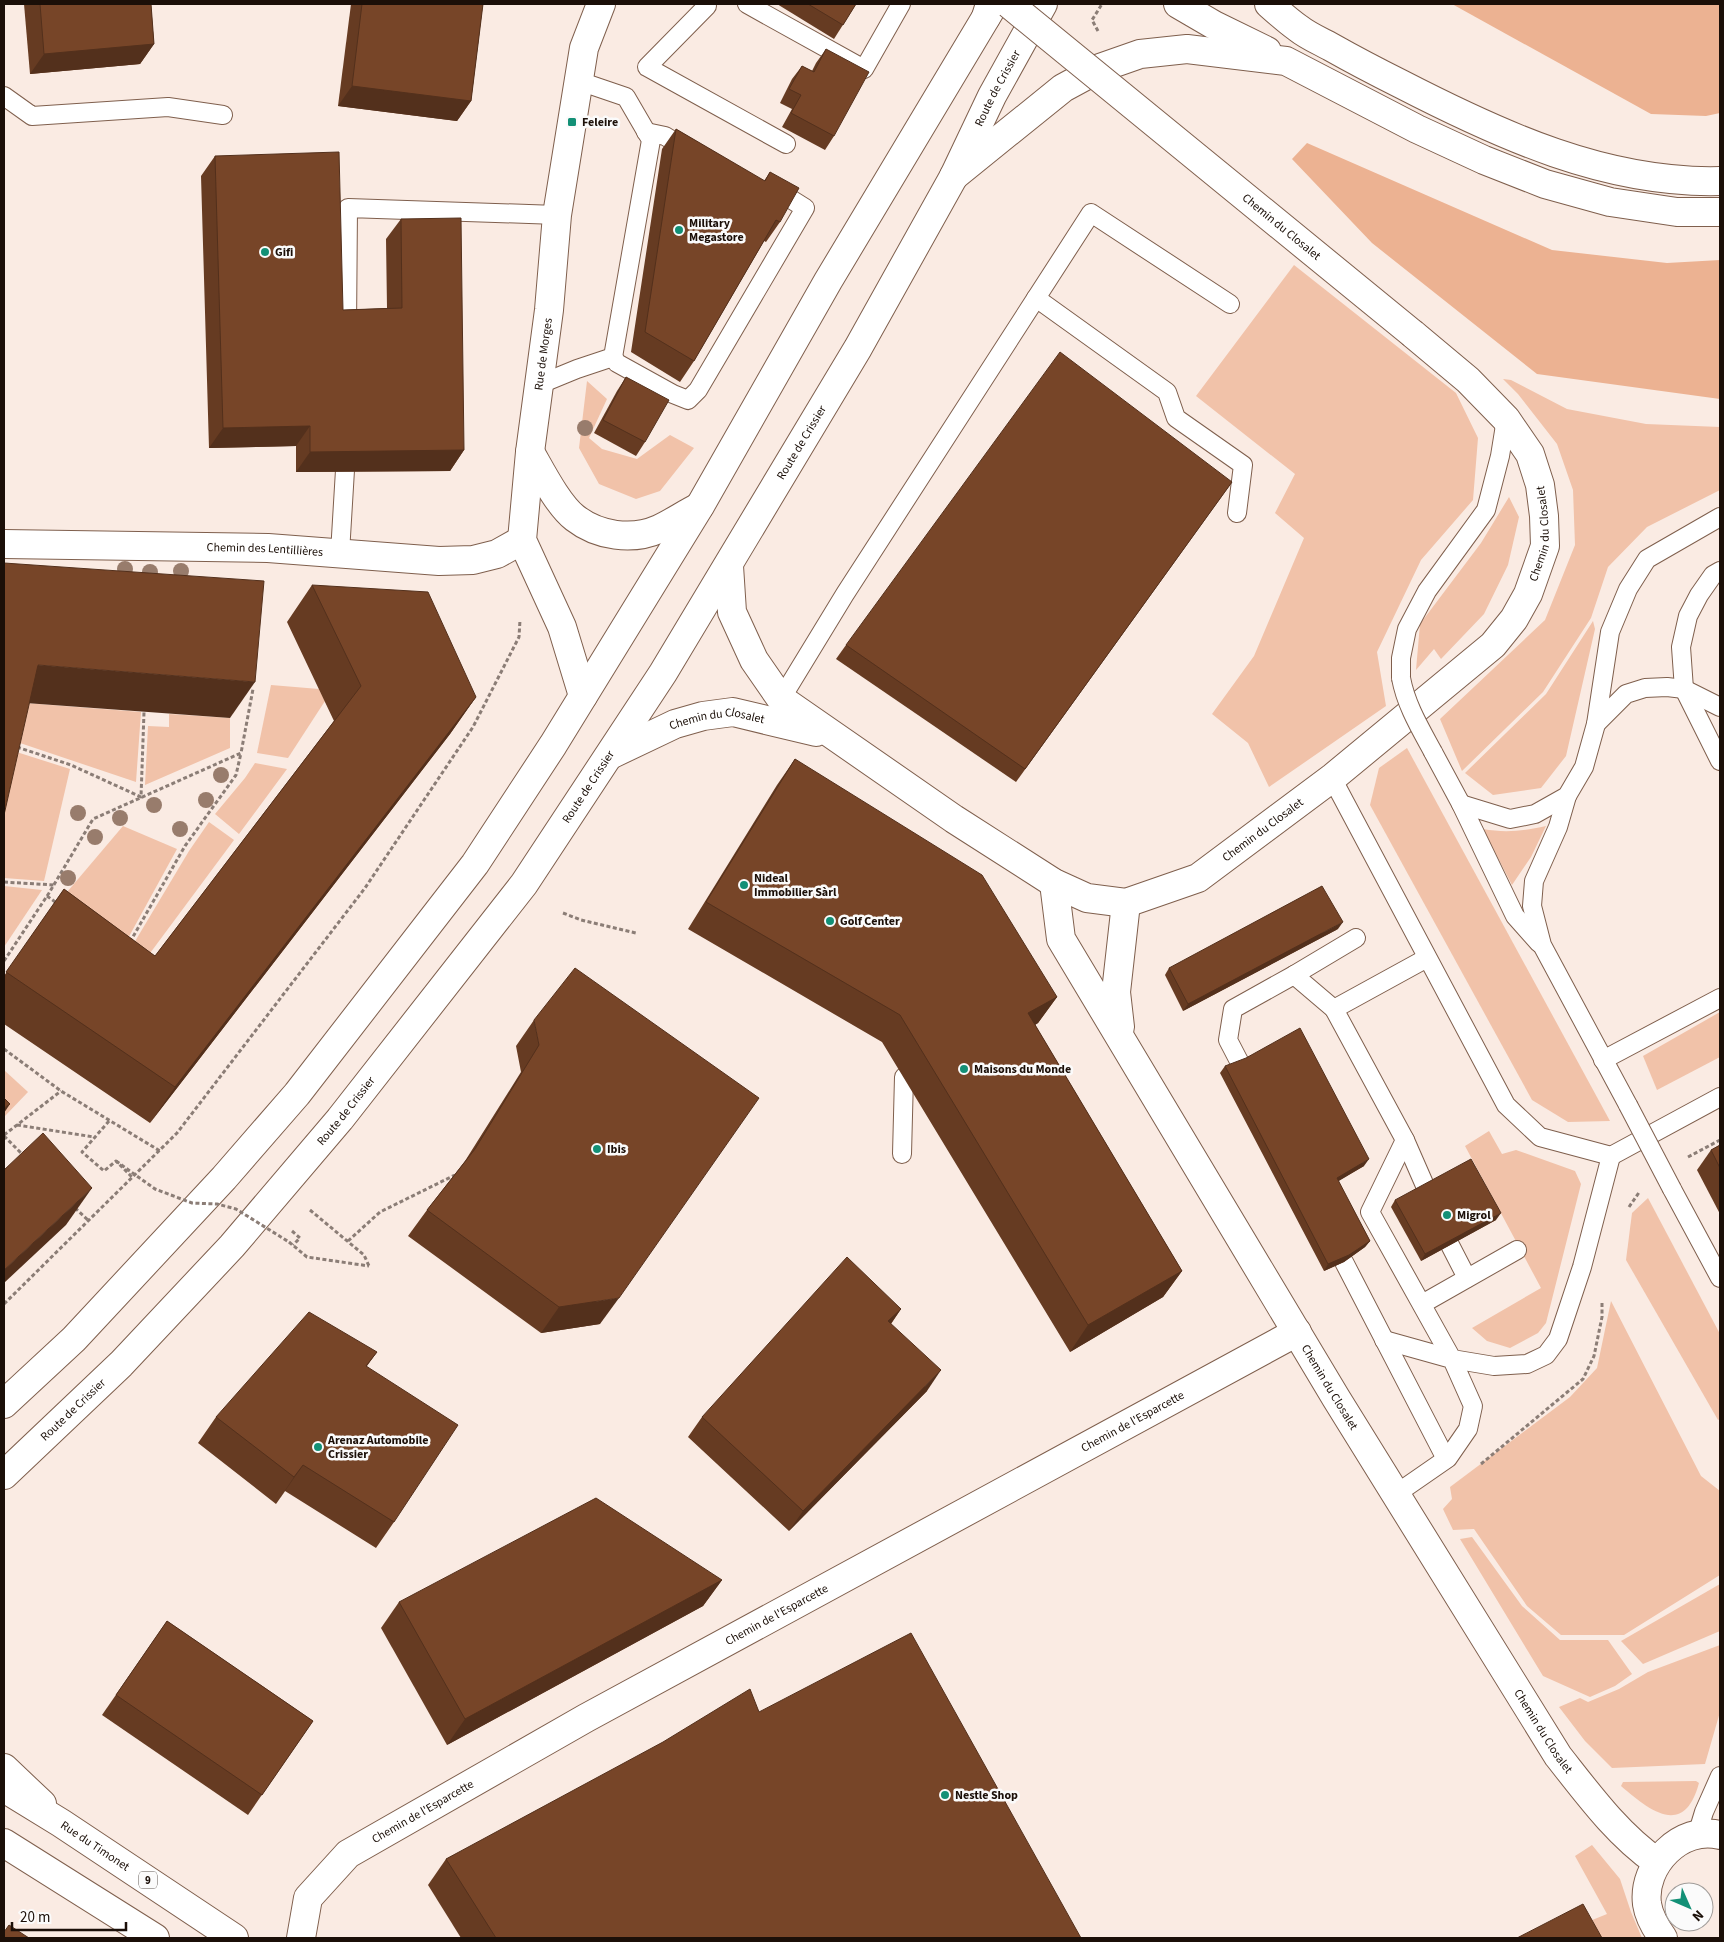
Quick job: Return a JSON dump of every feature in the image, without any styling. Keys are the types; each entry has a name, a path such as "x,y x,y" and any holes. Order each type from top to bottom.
{"main road":[{"name":"Rue de Morges","path":"583,696 562,627 522,540 530,452 549,310 557,215 584,48 601,4"},
{"name":"Route de Crissier","path":"4,1475 141,1343 232,1246 340,1119 524,884 663,674 858,348 954,176 992,96 1043,4"},
{"path":"1178,4 1214,25 1286,60 1417,129 1484,160 1545,184 1610,202 1677,212 1720,212"},
{"path":"1269,4 1299,29 1374,71 1454,112 1532,144 1575,160 1619,172 1663,178 1720,180"},
{"path":"4,1404 81,1332 224,1178 297,1094 475,864 583,696 700,506 828,281 995,7"},
{"name":"Chemin du Closalet","path":"729,566 732,612 754,660 781,700 954,819 1054,882 1087,898 1126,903 1198,878 1332,778 1493,645 1514,619 1528,594 1545,546 1544,516 1540,485 1530,454 1506,418 1468,380 1413,334 995,7"},
{"path":"954,176 1062,88 1113,63 1140,54 1187,49 1286,60"},
{"path":"530,452 558,498 575,518 596,529 616,535 633,535 657,530 700,506"},
{"name":"Chemin des Lentillières","path":"4,544 268,548 439,561 473,560 497,554 522,540"},
{"name":"Chemin du Closalet","path":"610,755 675,724 702,716 732,712 830,735"},
{"name":"Chemin du Closalet","path":"1054,882 1061,938 1296,1332 1558,1756 1597,1807 1641,1851 1656,1862"},
{"path":"1121,1036 1116,992 1126,903"},
{"name":"Chemin de l'Esparcette","path":"301,1938 308,1898 348,1854 586,1718 1296,1332"},
{"path":"4,1768 61,1822"},
{"name":"Rue du Timonet","path":"4,1788 61,1822 234,1938"},
{"path":"1663,1938 1652,1923 1647,1903 1648,1882 1656,1862 1682,1840 1709,1835"},
{"path":"4,1843 155,1938"}],"lane":[{"path":"747,4 864,69 901,4"},
{"path":"710,5 646,67 786,144"},
{"path":"579,81 626,97 651,140 613,357 617,363 673,394 688,400 698,390 805,208 755,177"},
{"path":"4,96 32,116 168,108 223,115"},
{"path":"646,132 664,136 705,160"},
{"path":"347,329 348,208 557,215"},
{"path":"781,700 845,594 1090,213 1230,304"},
{"path":"1036,298 1167,392 1176,418 1243,465 1237,513"},
{"path":"538,385 613,357"},
{"path":"1506,418 1500,456 1486,510 1427,591 1406,629 1401,678 1404,695 1409,706 1461,804 1515,916 1542,945"},
{"path":"340,553 345,470"},
{"path":"1720,517 1647,559 1628,588 1610,632 1596,724 1584,767 1567,796 1558,828 1534,881 1532,906 1542,945 1720,1278"},
{"path":"1720,571 1713,575 1699,595 1688,616 1681,647 1684,689 1720,761"},
{"path":"1596,724 1626,694 1645,688 1667,687 1684,689 1720,707"},
{"path":"1332,778 1506,1105 1540,1137 1610,1156 1720,1097"},
{"path":"1461,804 1510,819 1535,814 1567,796"},
{"path":"1241,1065 1228,1040 1233,1009 1356,938"},
{"path":"1334,1009 1427,958"},
{"path":"1294,975 1334,1009 1405,1140 1426,1188"},
{"path":"1603,1060 1720,998"},
{"path":"902,1154 904,1077"},
{"path":"1396,1494 1446,1459 1468,1429 1473,1406 1452,1359 1370,1212 1405,1140"},
{"path":"1384,1340 1452,1359 1494,1366 1527,1364 1546,1355 1558,1339 1579,1276 1610,1156"},
{"path":"1450,1245 1467,1278"},
{"path":"1422,1304 1517,1250"},
{"path":"1344,1262 1446,1459"},
{"path":"1709,1835 1704,1812 1720,1776"}],"path":[{"path":"1099,34 1092,20 1102,4"},
{"path":"4,1304 160,1151 177,1133 225,1072 365,888 473,727 502,670"},
{"path":"126,949 184,846 236,775 253,689"},
{"path":"141,797 144,712"},
{"path":"12,746 71,765 141,797"},
{"path":"4,961 54,886 93,819 241,753"},
{"path":"4,882 54,886"},
{"path":"47,896 63,907"},
{"path":"562,913 581,920 636,933"},
{"path":"4,1049 61,1091 160,1151"},
{"path":"24,1156 4,1135 61,1091"},
{"path":"109,1121 82,1152 104,1171 116,1161"},
{"path":"17,1125 94,1137"},
{"path":"116,1161 133,1178"},
{"path":"116,1161 155,1189 192,1203 217,1204 236,1209 289,1242 306,1257 369,1266 364,1255 310,1210"},
{"path":"348,1242 380,1212 456,1175"},
{"path":"71,1204 89,1221"},
{"path":"292,1231 300,1238 293,1245"}],"shaded area":[{"path":"1452,4 1720,4 1720,113 1706,116 1651,114"},
{"path":"1307,143 1552,250 1667,263 1720,260 1720,399 1537,374 1372,243 1292,159"},
{"path":"1294,265 1456,393 1478,438 1473,500 1421,560 1377,652 1386,706 1269,787 1248,743 1212,714 1254,656 1304,538 1275,513 1295,474 1196,396"},
{"path":"1503,379 1511,380 1567,409 1646,424 1720,427 1720,490 1647,527 1608,567 1591,618 1543,692 1462,771 1440,719 1545,620 1575,545 1573,490 1557,444 1518,394"},
{"path":"587,381 607,399 589,438 602,449 637,459 670,435 694,448 660,491 636,499 599,484 579,448"},
{"path":"1509,497 1519,517 1508,565 1484,614 1441,659 1434,649 1416,670 1420,624 1481,543"},
{"path":"1593,621 1595,629 1566,756 1541,788 1493,795 1465,773 1546,694"},
{"path":"271,685 319,689 325,701 288,758 257,753"},
{"path":"12,702 141,712 136,782 20,743 22,735 5,732"},
{"path":"169,714 230,718 230,748 145,785 148,726 169,727"},
{"path":"4,748 70,769 44,881 4,878"},
{"path":"1407,748 1610,1121 1568,1122 1532,1100 1370,805 1379,768"},
{"path":"255,763 287,769 239,834 215,814"},
{"path":"209,822 234,840 142,964 131,948 189,851"},
{"path":"123,826 177,849 126,942 62,898"},
{"path":"1546,826 1531,857 1512,885 1483,829 1514,831"},
{"path":"4,886 42,890 4,947"},
{"path":"1720,1012 1720,1057 1657,1090 1643,1056"},
{"path":"4,1070 28,1092 4,1117"},
{"path":"1489,1131 1502,1154 1516,1150 1575,1171 1581,1184 1546,1323 1538,1333 1510,1348 1487,1341 1472,1328 1541,1288 1465,1146"},
{"path":"1648,1198 1720,1334 1720,1419 1718,1420 1626,1260 1632,1213"},
{"path":"1611,1301 1701,1476 1720,1491 1720,1575 1624,1635 1561,1635 1527,1606 1474,1529 1453,1530 1443,1509 1452,1499 1450,1487 1570,1397 1597,1368"},
{"path":"1472,1537 1522,1606 1560,1640 1608,1640 1632,1674 1615,1686 1590,1697 1543,1676 1460,1539"},
{"path":"1720,1584 1720,1631 1643,1664 1621,1641"},
{"path":"1720,1645 1720,1712 1705,1764 1612,1768 1585,1741 1559,1707 1580,1698 1588,1702 1619,1689 1648,1672"},
{"path":"1696,1781 1699,1783 1693,1800 1685,1810 1675,1815 1654,1811 1621,1786 1623,1782"},
{"path":"1592,1845 1620,1879 1642,1938 1581,1938 1575,1927 1607,1914 1575,1856"}],"building":[{"path":"40,4 151,4 154,44 44,54"},
{"path":"362,4 483,4 471,101 352,86"},
{"path":"808,4 856,4 843,25"},
{"path":"826,49 869,72 834,136 791,113 801,95 789,89 802,66 814,72"},
{"path":"676,129 765,181 770,172 799,188 780,222 776,220 694,361 645,332"},
{"name":"Gifi","path":"339,152 343,310 402,308 401,219 461,218 464,450 310,452 310,426 223,428 215,156"},
{"path":"1060,352 1232,482 1025,769 846,645"},
{"path":"626,377 669,400 645,442 603,420"},
{"path":"4,563 264,581 255,682 38,665 4,815"},
{"path":"312,585 428,592 476,697 175,1087 6,972 64,889 155,956 361,686"},
{"path":"795,759 982,875 1057,997 1028,1013 1182,1271 1088,1325 900,1015 706,902"},
{"path":"1322,886 1343,922 1188,1004 1169,968"},
{"name":"Ibis","path":"575,968 759,1098 619,1298 559,1307 427,1210 475,1149 539,1045 534,1020"},
{"path":"1300,1028 1369,1159 1337,1178 1370,1241 1349,1255 1328,1264 1225,1066 1246,1058"},
{"path":"4,1098 10,1104 4,1108"},
{"path":"43,1133 92,1188 4,1270 4,1170"},
{"path":"1720,1145 1720,1168 1711,1150"},
{"path":"1471,1159 1501,1213 1425,1254 1395,1200"},
{"path":"847,1257 901,1309 888,1321 941,1370 803,1511 702,1417"},
{"name":"Arenaz Automobile Crissier","path":"309,1312 377,1352 366,1366 458,1425 394,1522 303,1465 294,1477 216,1417"},
{"path":"596,1498 722,1580 465,1719 399,1602"},
{"path":"167,1621 313,1721 262,1795 116,1695"},
{"path":"911,1633 1081,1938 496,1938 446,1859 663,1742 750,1689 759,1712"},
{"path":"1583,1904 1602,1938 1517,1938"},
{"path":"9,1925 29,1938 4,1938 4,1932"}],"place":[{"name":"Feleire","path":"572,122"},
{"name":"Military Megastore","path":"679,230"},
{"name":"Gifi","path":"265,252"},
{"name":"Nideal Immobilier Sàrl","path":"744,885"},
{"name":"Golf Center","path":"830,921"},
{"name":"Maisons du Monde","path":"964,1069"},
{"name":"Ibis","path":"597,1149"},
{"name":"Migrol","path":"1447,1215"},
{"name":"Arenaz Automobile Crissier","path":"318,1447"},
{"name":"Nestle Shop","path":"945,1795"}]}
